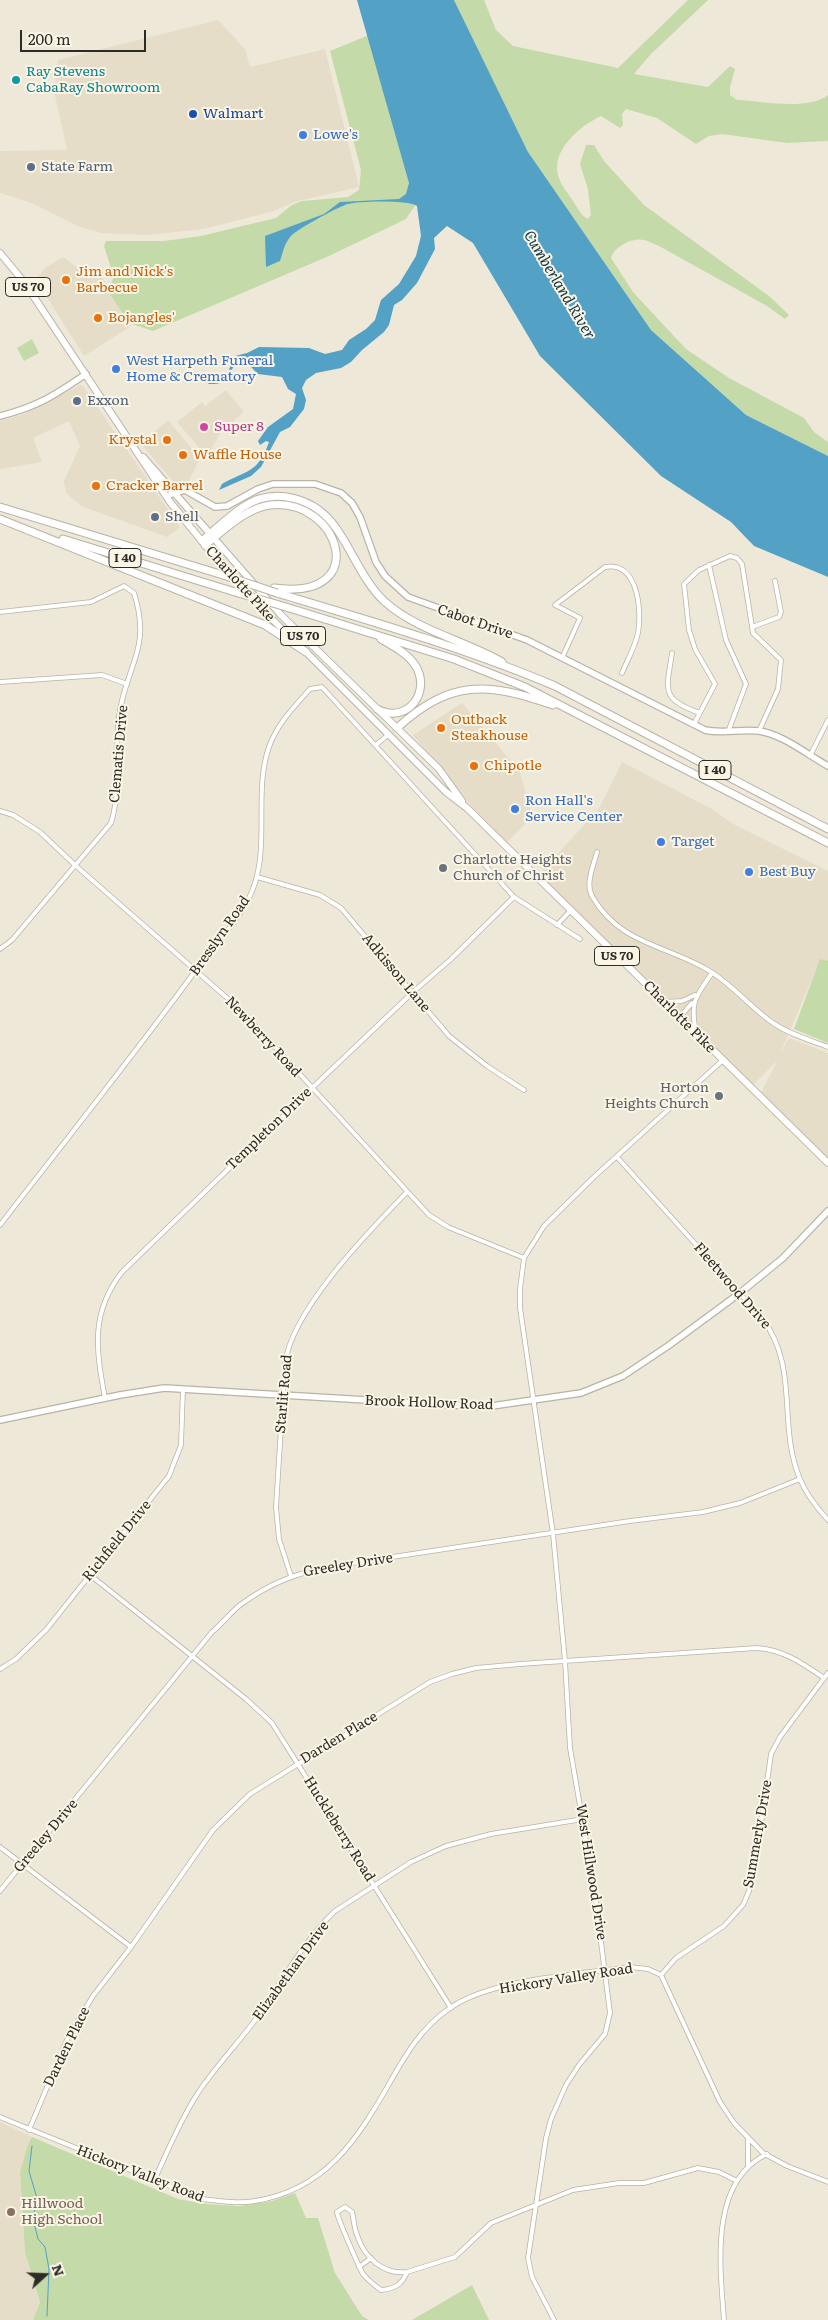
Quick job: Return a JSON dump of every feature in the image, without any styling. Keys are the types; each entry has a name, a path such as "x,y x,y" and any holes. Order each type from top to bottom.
{"highway":[{"path":"211,537 244,506 266,497 288,496 302,500 322,513 335,527 371,586 397,612 414,622 488,653 518,671"},
{"path":"203,543 251,512 268,505 290,505 308,511 324,524 333,541 337,562 331,576 319,585 304,590 276,591"},
{"name":"I 40","path":"0,507 399,629 518,671 555,686 828,829"},
{"name":"I 40","path":"0,519 454,659 525,687 828,844"},
{"path":"14,524 265,625 306,652"},
{"path":"370,632 409,657 418,670 421,685 416,701 400,713 388,714 377,709"},
{"path":"397,728 418,709 451,693 470,688 510,691 579,714"}],"main road":[{"name":"Charlotte Pike","path":"0,253 24,282 166,496 203,543 273,620 446,792 467,808 828,1163"},
{"name":"Charlotte Pike","path":"136,451 176,493 211,537 281,615 439,769 467,808"},
{"path":"389,734 397,728"}],"street":[{"path":"0,416 34,406 59,394 86,374"},
{"name":"Cabot Drive","path":"166,496 185,490 216,507 226,506 258,489 273,484 315,484 341,493 352,503 360,517 376,562 385,576 408,597 527,640 705,730 728,732 759,731 773,734 828,766"},
{"path":"694,724 715,684 695,649 688,630 684,584 699,570 730,556 737,558 742,564 753,633 781,660 778,689 759,731"},
{"path":"709,565 726,640 746,684 728,732"},
{"path":"562,658 580,618 555,605 605,567 613,566 625,570 633,579 639,612 638,633 622,674"},
{"path":"752,627 779,617 782,612 775,582"},
{"name":"Clematis Drive","path":"0,612 91,602 124,586 134,593 142,626 135,666 127,684 119,716 117,803 110,823 76,866 12,940 0,948"},
{"path":"672,653 667,692 671,698 683,706 700,713"},
{"path":"0,682 102,676 127,684"},
{"name":"Bresslyn Road","path":"0,1225 197,970 247,901 257,877 261,852 261,786 265,761 277,729 294,705 310,689 322,687 376,744"},
{"path":"810,756 828,720"},
{"path":"389,734 376,744 514,897 580,939"},
{"name":"Newberry Road","path":"0,811 13,814 40,832 76,866 242,1011 407,1192 436,1220 524,1258"},
{"path":"597,852 589,882 590,892 611,920 645,944 688,960 712,973 788,1032 828,1047"},
{"name":"Adkisson Lane","path":"257,877 320,895 341,908 449,1036 466,1051 524,1090"},
{"name":"Templeton Drive","path":"105,1398 96,1333 101,1310 112,1284 130,1264 311,1088 413,992 450,960 514,897"},
{"path":"558,925 571,910"},
{"path":"697,1036 692,1010 693,1002 712,973"},
{"path":"663,1002 682,1001 696,995"},
{"path":"679,1018 693,1002"},
{"path":"524,1258 544,1226 723,1060"},
{"name":"Fleetwood Drive","path":"617,1157 770,1328 780,1349 784,1368 790,1439 800,1479 814,1504 828,1520"},
{"name":"Starlit Road","path":"291,1576 279,1539 276,1507 286,1352 297,1324 370,1230 407,1192"},
{"name":"Brook Hollow Road","path":"0,1420 164,1388 486,1407 581,1393 623,1376 740,1293 783,1258 828,1211"},
{"name":"West Hillwood Drive","path":"524,1258 520,1289 520,1308 553,1534 565,1661 570,1748 606,1970 610,2013 605,2034 579,2065 555,2108 546,2138 528,2258 532,2278 554,2320"},
{"name":"Richfield Drive","path":"0,1669 31,1647 169,1476 181,1445 183,1388"},
{"name":"Greeley Drive","path":"0,1891 168,1688 192,1656 239,1606 270,1585 291,1576 332,1566 630,1521 711,1511 740,1503 800,1479"},
{"name":"Huckleberry Road","path":"90,1575 264,1715 298,1762 451,2008"},
{"name":"Darden Place","path":"28,2130 69,2035 101,1984 131,1947 213,1830 250,1794 298,1762 336,1742 435,1680 476,1668 757,1648 774,1650 793,1657 824,1678"},
{"name":"Summerly Drive","path":"662,1975 676,1958 724,1926 742,1905 749,1891 758,1852 771,1754 780,1737 828,1672"},
{"name":"Elizabethan Drive","path":"154,2181 177,2128 196,2096 239,2043 302,1950 328,1918 411,1862 468,1839 582,1819"},
{"path":"0,1847 131,1947"},
{"name":"Hickory Valley Road","path":"0,2118 202,2199 238,2202 271,2198 296,2189 319,2174 349,2148 362,2131 414,2040 451,2008 488,1991 606,1970 630,1967 648,1969 662,1975"},
{"path":"662,1975 720,2102 748,2140 787,2166 828,2182"},
{"path":"748,2140 748,2165"},
{"path":"724,2320 723,2218 727,2199 735,2180 748,2165 767,2154"},
{"path":"406,2272 404,2280 397,2286 381,2290 368,2280 359,2267 351,2244 339,2223 337,2212 345,2207 352,2212 356,2234 371,2258 387,2271 406,2272 455,2257 491,2222 573,2190 619,2183 644,2182 698,2168 719,2172 735,2180"},
{"path":"359,2267 371,2258"}],"shaded area":[{"path":"218,20 245,49 250,67 325,49 359,187 294,202 274,211 204,229 147,235 101,233 80,227 29,202 0,193 0,151 67,150 54,91 58,60"},
{"path":"63,257 90,277 99,272 106,284 104,286 131,326 84,356 36,280 44,269"},
{"path":"80,385 83,386 180,527 167,537 81,506 66,493 64,481 80,446 69,421 33,438 42,462 0,469 0,421 22,415"},
{"path":"226,390 244,412 221,432 207,457 177,422 202,402 205,406"},
{"path":"168,420 200,459 187,484 177,486 141,444"},
{"path":"462,703 520,772 532,817 507,842 475,810 413,735"},
{"path":"622,762 712,809 733,824 828,871 828,963 820,960 779,1056 789,1038 828,1053 828,1159 761,1093 777,1061 752,1086 539,875 600,807"},
{"name":"Hillwood High School","path":"0,2122 32,2137 20,2172 25,2252 40,2302 33,2320 0,2320"}],"green space":[{"path":"454,0 484,0 496,30 513,46 618,68 688,0 708,0 650,55 634,74 708,87 730,66 735,69 730,87 730,95 737,100 797,104 809,103 828,95 828,141 787,143 722,134 709,136 696,144 657,118 626,109 622,114 623,125 620,128 601,116 584,126 562,149 558,158 557,168 563,186 581,213 588,219 591,215 588,189 580,164 586,145 594,145 604,161 644,205 769,296 789,315 785,319 767,306 646,240 629,241 616,250 611,258 633,292 686,349 729,378 804,418 814,432 828,442 828,456 746,415 651,330 528,152"},
{"path":"369,35 418,201 406,219 329,256 153,331 129,323 107,290 114,277 104,246 106,241 164,241 201,236 276,218 292,205 302,201 348,197 359,190 361,170 330,51"},
{"path":"32,339 39,353 24,361 17,348"},
{"path":"820,959 828,961 828,1043 794,1029"},
{"path":"32,2137 178,2199 206,2204 239,2206 272,2201 295,2193 306,2218 318,2218 335,2273 362,2316 369,2320 33,2320 40,2302 25,2252 20,2172"},
{"path":"472,2285 489,2320 412,2320"}],"water":[{"name":"Cumberland River","path":"357,0 454,0 528,152 651,330 746,415 828,456 828,577 754,546 731,522 661,476 540,356 473,243 447,226 434,238 435,249 417,283 402,300 394,305 389,325 384,332 351,362 341,368 316,373 306,380 302,388 306,400 304,409 290,427 280,432 261,467 251,476 219,490 222,484 256,466 269,442 266,441 260,445 258,441 268,427 293,409 296,394 288,389 282,377 258,374 244,360 235,363 229,376 220,383 209,384 201,379 214,381 226,376 235,356 259,347 309,348 325,354 342,350 349,340 366,329 375,320 381,300 399,284 416,256 421,236 417,206 394,202 362,202 348,204 327,213 295,233 284,248 280,261 266,267 265,236 324,214 340,202 399,199 406,194 409,183"}],"waterway":[{"path":"32,2146 29,2171 37,2198 33,2219 38,2239 45,2247 49,2269 47,2316"}],"place":[{"name":"Ray Stevens CabaRay Showroom","path":"16,80"},
{"name":"Walmart","path":"193,114"},
{"name":"Lowe's","path":"303,135"},
{"name":"State Farm","path":"31,167"},
{"name":"Jim and Nick's Barbecue","path":"66,280"},
{"name":"Bojangles'","path":"98,318"},
{"name":"West Harpeth Funeral Home & Crematory","path":"116,369"},
{"name":"Exxon","path":"77,401"},
{"name":"Super 8","path":"204,427"},
{"name":"Krystal","path":"167,440"},
{"name":"Waffle House","path":"183,455"},
{"name":"Cracker Barrel","path":"96,486"},
{"name":"Shell","path":"155,517"},
{"name":"Outback Steakhouse","path":"441,728"},
{"name":"Chipotle","path":"474,766"},
{"name":"Ron Hall's Service Center","path":"515,809"},
{"name":"Target","path":"661,842"},
{"name":"Charlotte Heights Church of Christ","path":"443,868"},
{"name":"Best Buy","path":"749,872"},
{"name":"Horton Heights Church","path":"719,1096"},
{"name":"Hillwood High School","path":"11,2212"}]}
